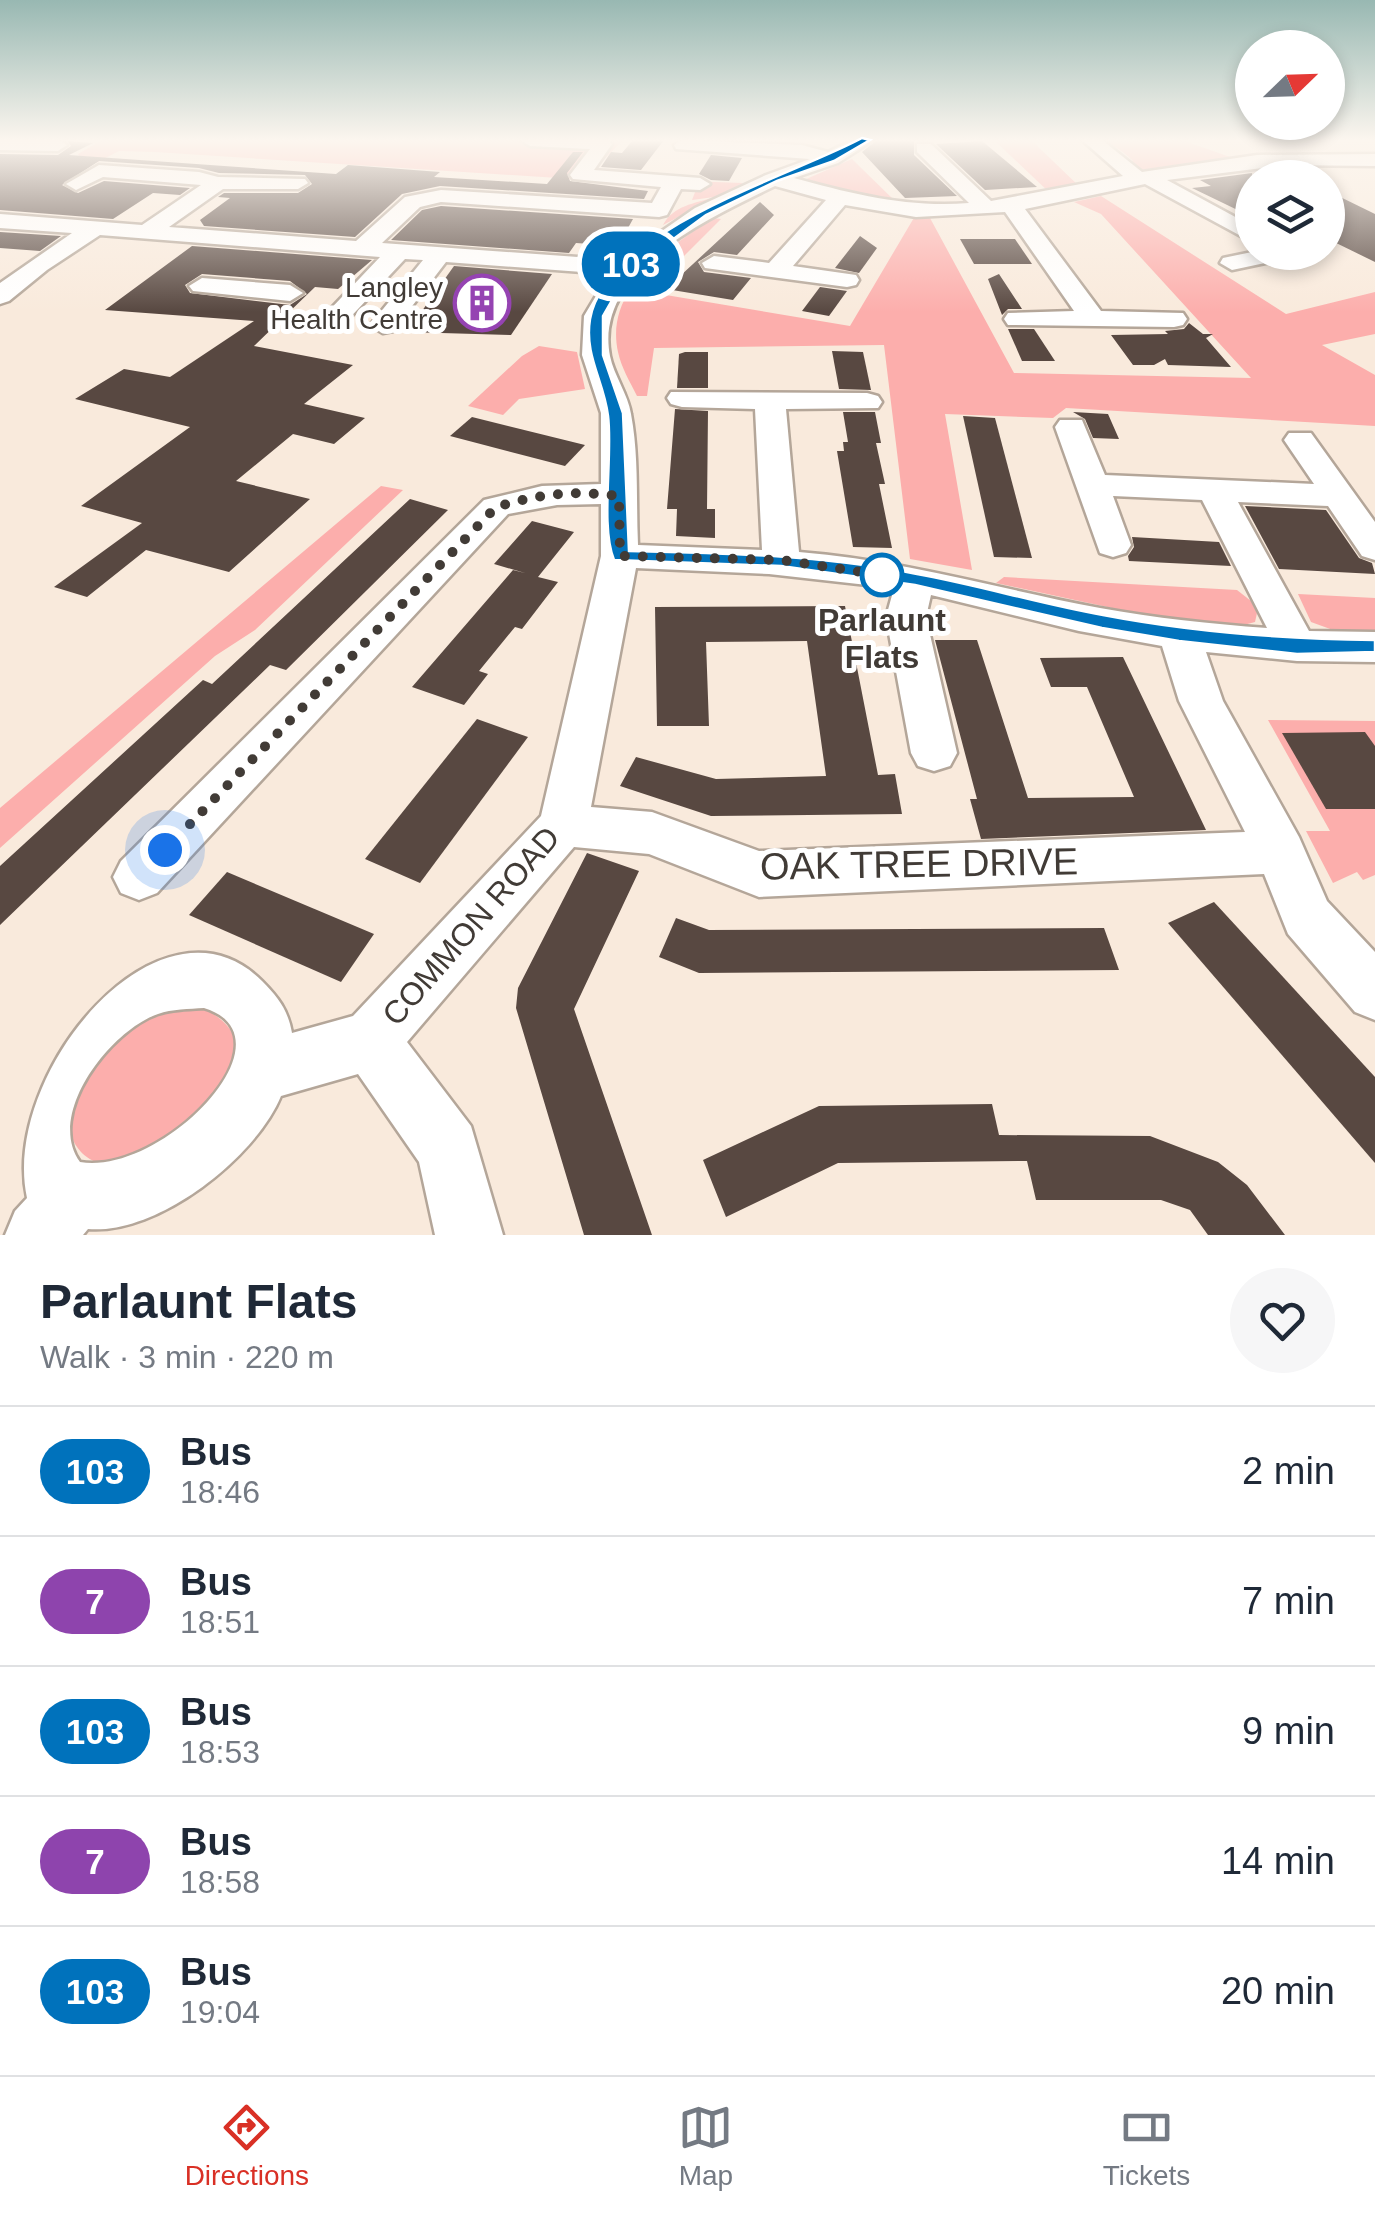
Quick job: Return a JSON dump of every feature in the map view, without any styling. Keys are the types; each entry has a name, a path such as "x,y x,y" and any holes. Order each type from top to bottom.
{"street":[{"path":"148,231 197,198"},
{"path":"362,248 413,202 433,198"},
{"path":"466,198 659,210 666,198"},
{"name":"COMMON ROAD","path":"263,1071 370,1041 563,825 620,556 616,413 596,344 597,316 626,268 702,213 734,198"},
{"path":"776,271 839,198 904,209 998,207 1045,198"},
{"path":"986,198 1092,319"},
{"path":"1181,198 1235,226"},
{"path":"0,221 626,268"},
{"path":"0,296 31,270 98,228"},
{"path":"202,286 279,292 320,246"},
{"path":"334,320 400,250"},
{"path":"383,325 440,254"},
{"path":"714,263 847,280"},
{"path":"0,268 31,270"},
{"path":"1016,319 1174,319"},
{"path":"682,398 866,402"},
{"path":"770,400 781,560"},
{"path":"1071,428 1114,544"},
{"path":"1300,440 1375,548"},
{"path":"1090,484 1342,496"},
{"path":"1213,488 1297,646"},
{"path":"139,878 496,507 541,493 619,496"},
{"path":"620,556 781,560 915,579 1102,622 1179,634 1297,646 1375,647"},
{"path":"915,579 906,617 934,753"},
{"path":"1179,634 1201,701 1281,852 1308,917 1375,993"},
{"name":"OAK TREE DRIVE","path":"563,825 652,833 759,874 1281,852"},
{"path":"204,981 232,990 254,1009 264,1037 263,1071 249,1109 224,1146 188,1177 133,1200 55,1217 34,1150 34,1114 48,1078 72,1043 101,1014 136,994 171,982 204,981"},
{"path":"370,1041 448,1149 469,1235"}],"shaded area":[{"path":"715,198 663,225 679,209"},
{"path":"863,198 891,198 898,204"},
{"path":"1104,198 1286,314 1375,292 1375,334 1322,345 1375,375 1375,426 1066,408 1053,418 945,414 972,570 910,559 884,345 654,348 647,396 637,396 621,363 616,329 630,289 660,257 713,218 721,219 648,292 850,326 915,216 930,218 1014,373 1251,378 1101,214 1074,202"},
{"path":"539,346 577,352 585,389 519,399 503,415 468,406 522,356"},
{"path":"381,486 403,490 255,630 215,656 0,848 0,808"},
{"path":"1004,577 1237,590 1251,601 1257,613 1255,622 1240,626 1149,616 996,583"},
{"path":"1298,594 1375,598 1375,631 1333,630 1311,622"},
{"path":"1268,720 1375,721 1375,875 1363,880 1357,872 1333,883 1306,831 1330,831"},
{"path":"201,1007 224,1022 235,1038 237,1056 232,1075 209,1113 181,1148 100,1165 85,1156 71,1134 69,1115 74,1094 98,1055 147,1014"}],"building":[{"path":"0,198 146,198 113,219 0,210"},
{"path":"226,198 398,198 355,237 204,226 200,220 230,198"},
{"path":"1212,198 1235,198 1235,209"},
{"path":"1345,199 1375,214 1375,262 1345,247"},
{"path":"760,202 774,215 737,255 714,252 698,262 704,272 751,278 733,300 666,289"},
{"path":"441,206 633,219 618,246 576,243 569,253 391,240 422,210"},
{"path":"0,232 61,236 40,251 0,248"},
{"path":"860,236 877,248 859,273 835,268"},
{"path":"960,239 1015,239 1032,264 974,264"},
{"path":"192,246 372,260 338,289 315,287 254,346 353,365 304,404 365,418 334,444 293,434 236,481 310,499 229,572 146,550 87,597 54,587 142,523 81,506 190,427 75,399 124,369 170,377 254,321 105,310","holes":["202,274 290,281 307,294 290,305 190,293 185,285"]},
{"name":"Langley Health Centre","path":"454,266 552,274 511,335 407,332"},
{"path":"999,274 1022,309 1008,309 1002,315 988,279"},
{"path":"820,287 847,291 829,316 802,311"},
{"path":"1189,323 1203,334 1213,334 1206,338 1231,367 1168,365 1165,359 1154,365 1133,365 1111,335 1168,334 1165,331 1184,329"},
{"path":"1008,329 1034,329 1055,361 1022,361"},
{"path":"832,351 863,352 871,390 839,389"},
{"path":"708,352 708,388 677,388 679,354"},
{"path":"675,409 708,411 707,509 715,509 715,538 676,536 677,509 667,509"},
{"path":"843,412 875,412 881,443 876,443 885,484 879,484 892,548 853,547 837,451 844,451 843,442 848,442"},
{"path":"1073,412 1108,414 1119,439 1093,438 1085,419"},
{"path":"963,416 995,418 1032,558 994,557"},
{"path":"472,417 585,445 565,466 450,436"},
{"path":"410,499 448,510 286,670 270,665 0,925 0,866 203,680 212,684"},
{"path":"1245,506 1326,510 1359,558 1372,563 1375,574 1279,569"},
{"path":"532,521 574,532 538,577 558,582 522,629 515,627 479,671 488,674 464,705 412,687 513,570 525,573 494,564"},
{"path":"1132,537 1219,542 1231,566 1129,561 1134,547"},
{"path":"845,606 878,775 895,774 902,814 711,816 620,786 636,757 716,779 826,776 807,641 706,642 709,726 657,726 655,607"},
{"path":"935,640 977,640 1028,798 1134,797 1087,687 1051,687 1040,658 1123,657 1206,830 981,839 970,799 977,799"},
{"path":"477,719 528,737 420,883 365,859"},
{"path":"1365,732 1375,746 1375,809 1326,809 1282,733"},
{"path":"587,853 639,871 574,1009 652,1235 584,1235 516,1008 518,988"},
{"path":"227,872 374,934 341,982 189,915"},
{"path":"1214,902 1375,1077 1375,1163 1168,923"},
{"path":"676,918 709,930 1104,928 1119,970 699,973 659,957"},
{"path":"992,1104 999,1135 1150,1136 1218,1162 1247,1185 1285,1235 1208,1235 1190,1210 1161,1200 1036,1200 1027,1161 838,1163 726,1217 703,1160 819,1106"}],"bus line":[{"name":"103","path":"734,198 702,213 626,268 597,316 596,355 616,413 620,556 781,560 915,579 1102,622 1179,634 1297,646 1375,647"}],"place":[{"name":"Langley Health Centre","path":"482,303"},
{"name":"Parlaunt Flats","path":"882,575"}],"route":[{"path":"165,850 496,507 541,493 619,496 620,556 781,560 882,575"}]}
